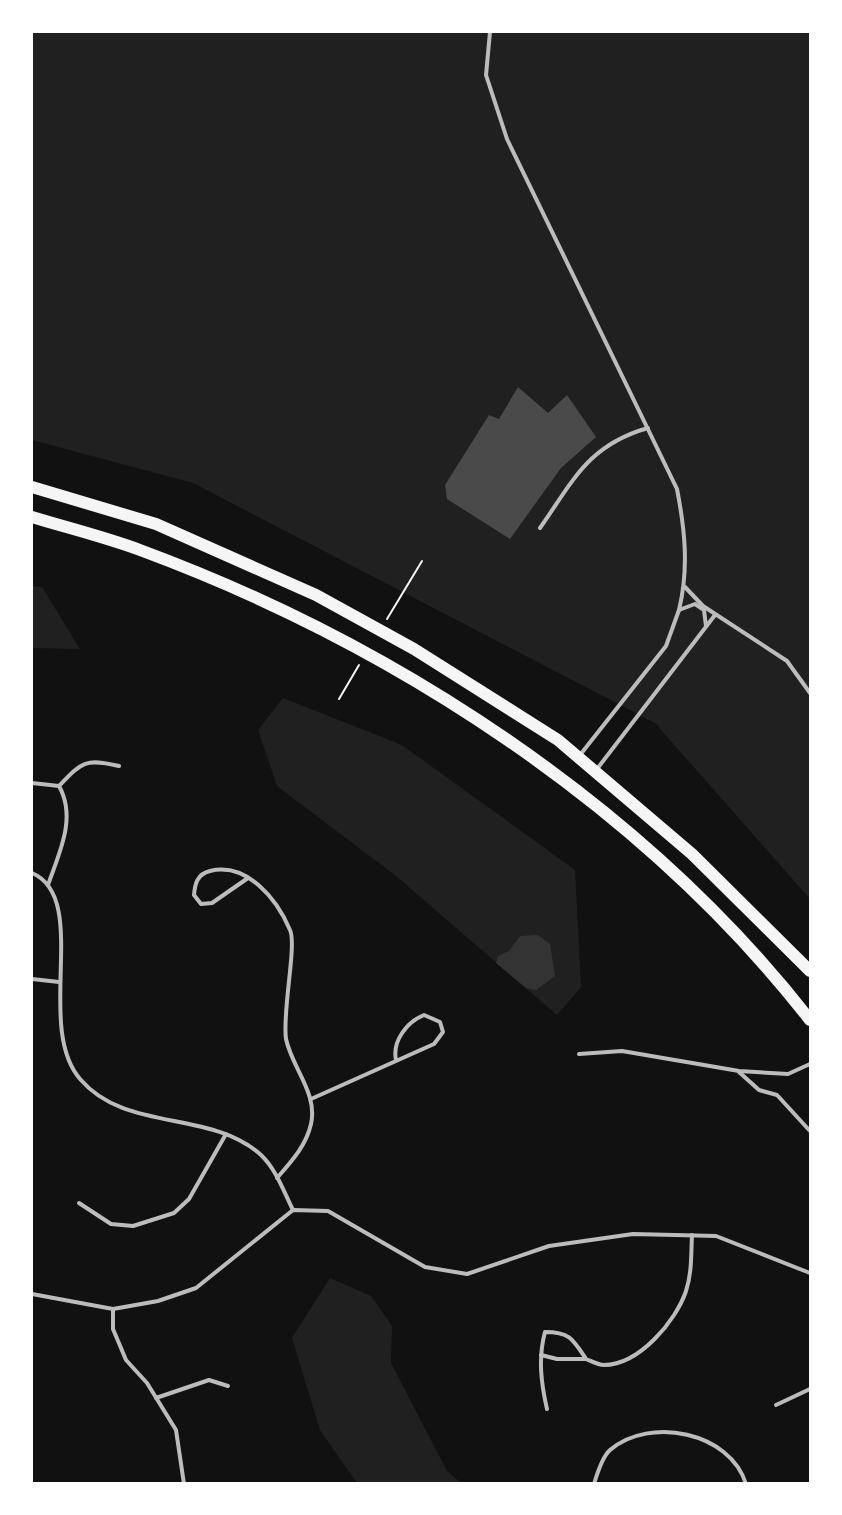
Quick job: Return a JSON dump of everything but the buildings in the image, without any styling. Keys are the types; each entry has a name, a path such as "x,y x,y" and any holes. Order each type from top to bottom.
{"highway":[{"path":"32,487 156,524 316,595 414,649 558,740 692,854 810,971"},
{"path":"32,517 140,550 298,617 395,669 541,762 676,873 786,989 810,1020"}],"lane":[{"path":"490,32 486,75 494,106 507,139 677,489 684,525 685,587 666,646 578,757"},
{"path":"540,528 584,463 610,442 648,428"},
{"path":"685,587 715,615 787,661 810,693"},
{"path":"679,610 695,604 704,610 706,626"},
{"path":"595,772 715,615"},
{"path":"59,786 80,764 97,760 119,766"},
{"path":"32,783 59,786"},
{"path":"48,885 66,831 66,799 59,786"},
{"path":"248,878 212,903 201,904 194,895 195,882 204,872 222,868 240,872 261,887 280,911 292,933 284,1006 286,1040 311,1099 311,1124 299,1152 277,1178"},
{"path":"32,873 43,878 56,898 61,925 58,1015 66,1054 80,1079 119,1107 238,1137 263,1157 277,1178 293,1210"},
{"path":"32,979 59,982"},
{"path":"311,1099 434,1044 443,1032 440,1022 424,1015 415,1019 396,1046 396,1060"},
{"path":"579,1054 622,1051 739,1071 788,1074 810,1064"},
{"path":"739,1071 746,1081 759,1090 777,1095 810,1131"},
{"path":"79,1203 111,1224 133,1226 174,1213 189,1198 226,1134"},
{"path":"32,1294 113,1309 158,1301 196,1288 293,1210 328,1211 425,1267 467,1274 549,1245 633,1234 716,1236 810,1273"},
{"path":"541,1355 557,1359 586,1359 604,1365 629,1358 672,1322 686,1291 691,1269 692,1235"},
{"path":"113,1309 113,1329 126,1360 156,1398 176,1430 184,1484"},
{"path":"547,1409 542,1387 541,1355 545,1332 563,1332 575,1341 586,1359"},
{"path":"156,1398 209,1380 228,1386"},
{"path":"776,1405 810,1389"},
{"path":"594,1484 608,1452 629,1438 652,1432 676,1432 703,1441 725,1453 742,1471 746,1484"}],"shaded area":[{"path":"32,32 810,32 810,899 655,723 193,483 32,440"},
{"path":"32,586 42,587 80,649 32,648"},
{"path":"283,698 402,745 575,870 581,987 557,1015 396,876 277,786 258,730"},
{"path":"538,935 550,944 555,976 536,990 526,988 496,963 498,956 509,951 520,936"},
{"path":"330,1278 371,1296 392,1326 391,1363 447,1471 461,1483 357,1483 320,1430 292,1338"}]}
